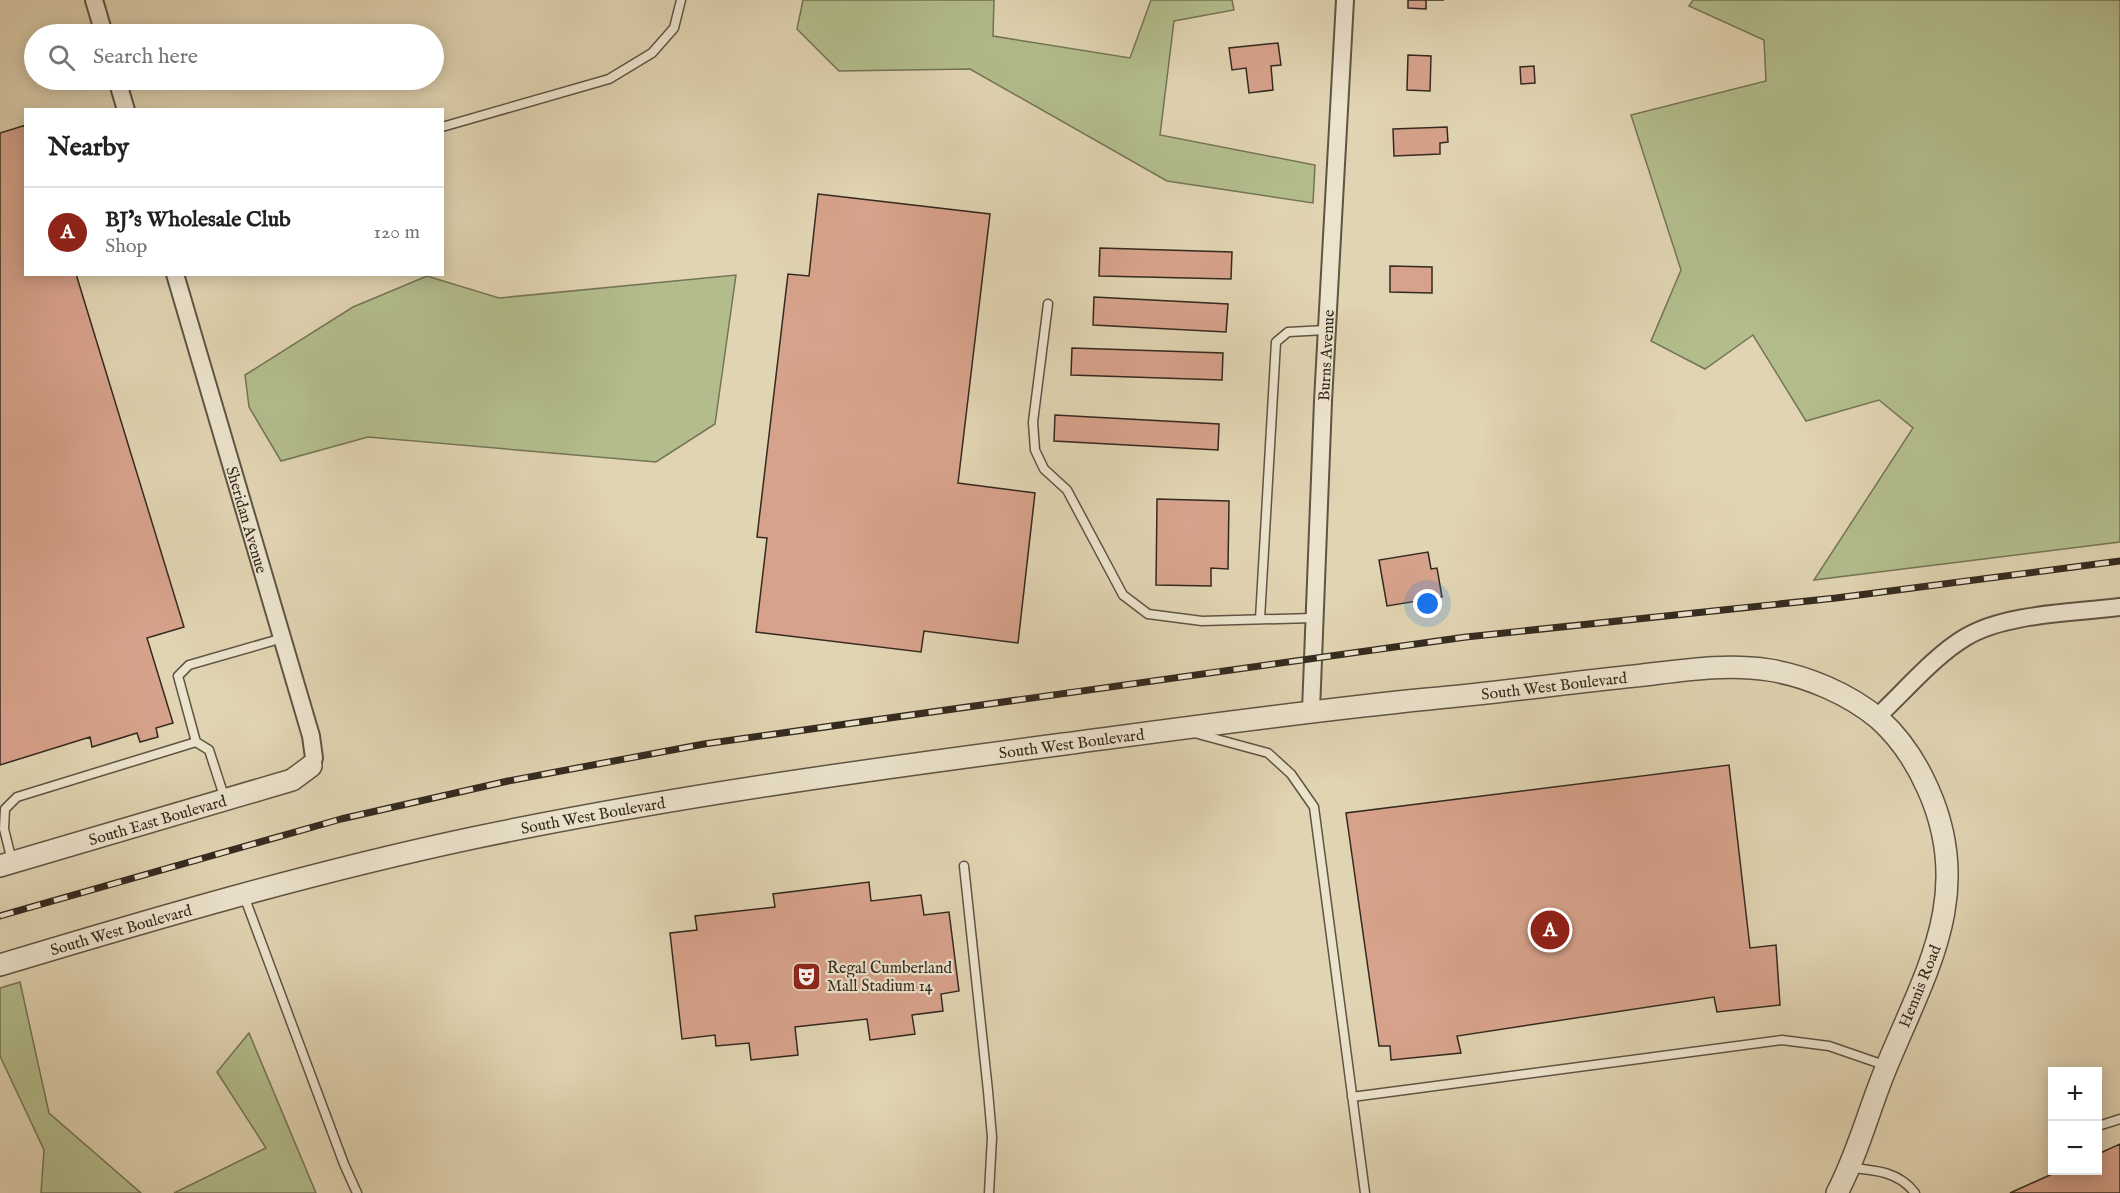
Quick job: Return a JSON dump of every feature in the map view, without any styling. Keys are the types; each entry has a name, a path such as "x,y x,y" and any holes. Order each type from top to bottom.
{"street":[{"path":"94,0 101,24"},
{"name":"Burns Avenue","path":"1311,711 1326,330 1345,0"},
{"path":"120,90 125,108"},
{"name":"Sheridan Avenue","path":"176,276 311,736 314,758 311,766"},
{"path":"1877,717 1949,650 1978,631 2020,620 2120,608"},
{"name":"South West Boulevard","path":"0,965 244,896 416,851 670,800 822,775 1311,711 1485,694 1675,670 1737,667 1795,676 1842,695 1877,717"},
{"name":"Hennis Road","path":"1837,1193 1850,1168 1887,1066 1936,951 1948,905 1948,857 1935,806 1925,781 1910,756 1877,717"},
{"name":"South East Boulevard","path":"6,864 292,780 311,766"}],"lane":[{"path":"444,126 609,79 652,53 674,28 681,0"},
{"path":"1048,304 1033,422 1035,450 1044,469 1066,490 1123,595 1148,614 1202,621 1313,618"},
{"path":"1260,619 1276,342 1288,332 1326,330"},
{"path":"225,799 209,750 196,742 178,676 189,665 283,638"},
{"path":"1180,729 1268,753 1291,774 1314,807 1365,1193"},
{"path":"6,864 5,809 17,797 196,742"},
{"path":"964,866 992,1137 989,1193"},
{"path":"244,896 344,1164 357,1193"},
{"path":"1352,1097 1782,1040 1828,1046 1887,1066"},
{"path":"2102,1124 2120,1119"},
{"path":"1850,1168 1879,1171 1905,1180 1915,1193"}],"green space":[{"path":"803,0 994,0 993,36 1130,58 1151,0 1232,0 1234,10 1174,21 1160,135 1315,165 1313,203 1167,181 970,69 839,71 797,29"},
{"path":"1693,0 2120,0 2120,542 1814,580 1913,428 1879,400 1806,421 1753,335 1705,369 1651,341 1681,270 1631,115 1766,81 1764,40 1689,6"},
{"path":"736,275 715,424 656,462 368,437 281,461 249,407 245,375 353,307 427,276 499,298"},
{"path":"20,982 49,1113 141,1193 41,1193 44,1150 0,1056 0,988"},
{"path":"249,1033 316,1193 174,1193 266,1148 217,1072"}],"building":[{"path":"1408,0 1426,0 1426,9 1408,8"},
{"path":"1278,43 1281,65 1271,66 1273,90 1249,93 1246,68 1232,70 1229,48"},
{"path":"1408,55 1431,56 1430,91 1407,90"},
{"path":"1534,66 1535,83 1521,84 1520,67"},
{"path":"24,126 24,276 77,276 184,627 147,638 173,723 156,728 158,737 140,742 137,733 92,747 90,737 0,765 0,133"},
{"path":"1447,127 1448,142 1440,143 1440,154 1394,156 1393,129"},
{"path":"818,194 990,214 958,483 1035,493 1018,643 924,631 921,652 756,632 767,538 757,537 788,274 809,276"},
{"path":"1100,248 1232,252 1231,279 1099,276"},
{"path":"1390,266 1432,267 1432,293 1390,292"},
{"path":"1094,297 1228,304 1226,332 1093,325"},
{"path":"1072,348 1223,353 1222,380 1071,375"},
{"path":"1055,415 1219,424 1218,450 1054,441"},
{"path":"1157,499 1229,501 1228,569 1211,568 1211,586 1156,585"},
{"path":"1428,552 1431,569 1437,568 1442,597 1387,606 1379,560"},
{"path":"1729,765 1750,948 1776,945 1780,1005 1717,1012 1714,997 1457,1036 1461,1053 1391,1060 1390,1046 1379,1046 1346,813"},
{"path":"869,882 871,901 921,895 924,915 949,912 959,991 941,994 943,1011 912,1015 915,1034 870,1040 867,1019 795,1027 798,1055 751,1060 749,1043 716,1046 715,1035 682,1039 670,933 697,930 695,916 775,907 773,894"},
{"path":"2120,1144 2120,1193 2010,1193 2050,1175 2102,1175 2102,1152"}],"railway":[{"path":"0,916 341,819 508,781 704,744 1466,637 1836,598 2120,561"}],"place":[{"name":"BJ's Wholesale Club","path":"1550,930"},
{"name":"Regal Cumberland Mall Stadium 14","path":"806,976"}]}
